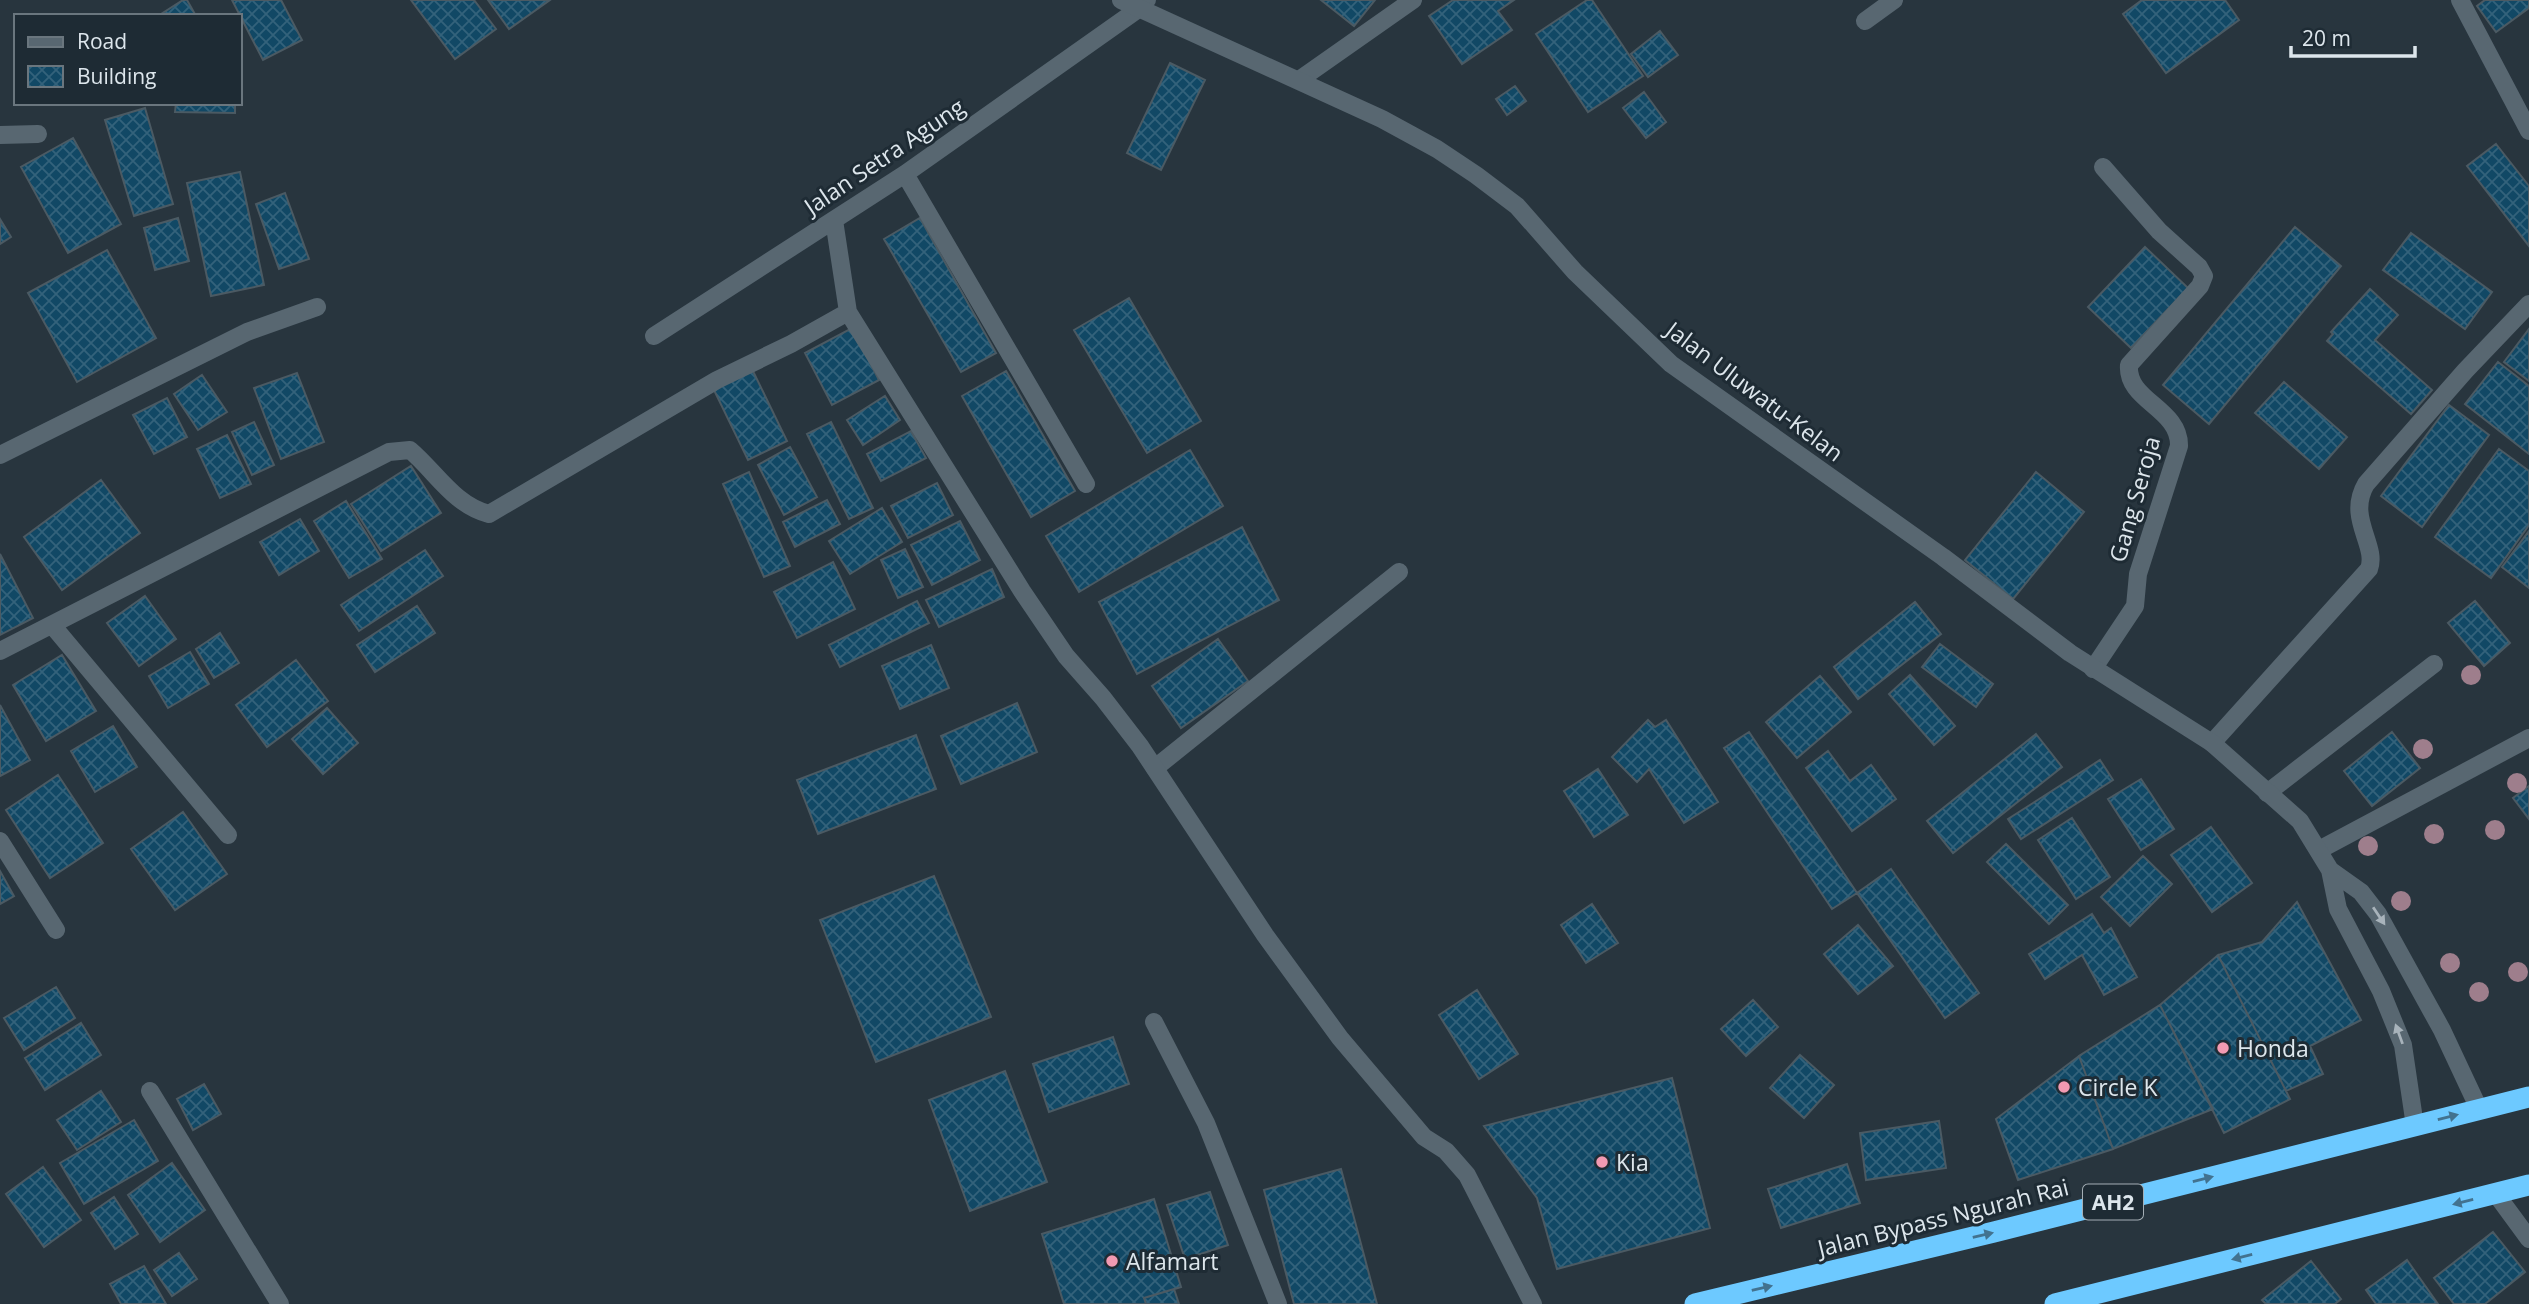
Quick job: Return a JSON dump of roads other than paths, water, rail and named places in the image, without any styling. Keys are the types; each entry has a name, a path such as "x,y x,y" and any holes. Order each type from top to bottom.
{"highway":[{"name":"Jalan Bypass Ngurah Rai","path":"1695,1304 1994,1232 2529,1097"},
{"path":"2055,1304 2529,1185"}],"street":[{"name":"Jalan Uluwatu-Kelan","path":"1121,0 1142,5 1382,119 1437,149 1476,175 1517,206 1575,272 1671,364 1943,557 2093,669 2212,743 2300,821 2330,870 2338,909 2381,991 2403,1045 2415,1126"},
{"path":"1298,80 1413,0"},
{"path":"1865,21 1895,0"},
{"path":"2460,0 2529,131"},
{"name":"Jalan Setra Agung","path":"654,336 905,174 1142,5"},
{"path":"0,135 38,134"},
{"name":"Gang Seroja","path":"2093,669 2135,606 2138,574 2179,446 2177,429 2134,386 2129,365 2200,286 2204,276 2199,267 2159,231 2103,167"},
{"path":"905,174 1086,484"},
{"path":"834,220 848,312 1058,645 1103,698 1155,768 1265,935 1340,1038 1424,1137 1446,1151 1467,1175 1533,1304"},
{"path":"2212,743 2369,569 2371,561 2364,541 2358,502 2366,484 2529,304"},
{"path":"0,455 247,332 317,307"},
{"path":"0,651 389,452 410,450 458,499 474,510 489,514 717,380 791,344 848,312"},
{"path":"1155,768 1399,572"},
{"path":"52,625 228,835"},
{"path":"2267,793 2434,664"},
{"path":"2319,850 2529,738"},
{"path":"0,841 56,930"},
{"name":"Jalan Uluwatu-Kelan","path":"2330,870 2361,892 2384,924 2442,1030 2479,1109"},
{"path":"1154,1022 1206,1123 1278,1304"},
{"path":"150,1091 280,1304"},
{"path":"2496,1194 2529,1239"}],"place":[{"name":"Honda","path":"2223,1048"},
{"name":"Circle K","path":"2064,1087"},
{"name":"Kia","path":"1602,1162"},
{"name":"Alfamart","path":"1112,1261"}]}
